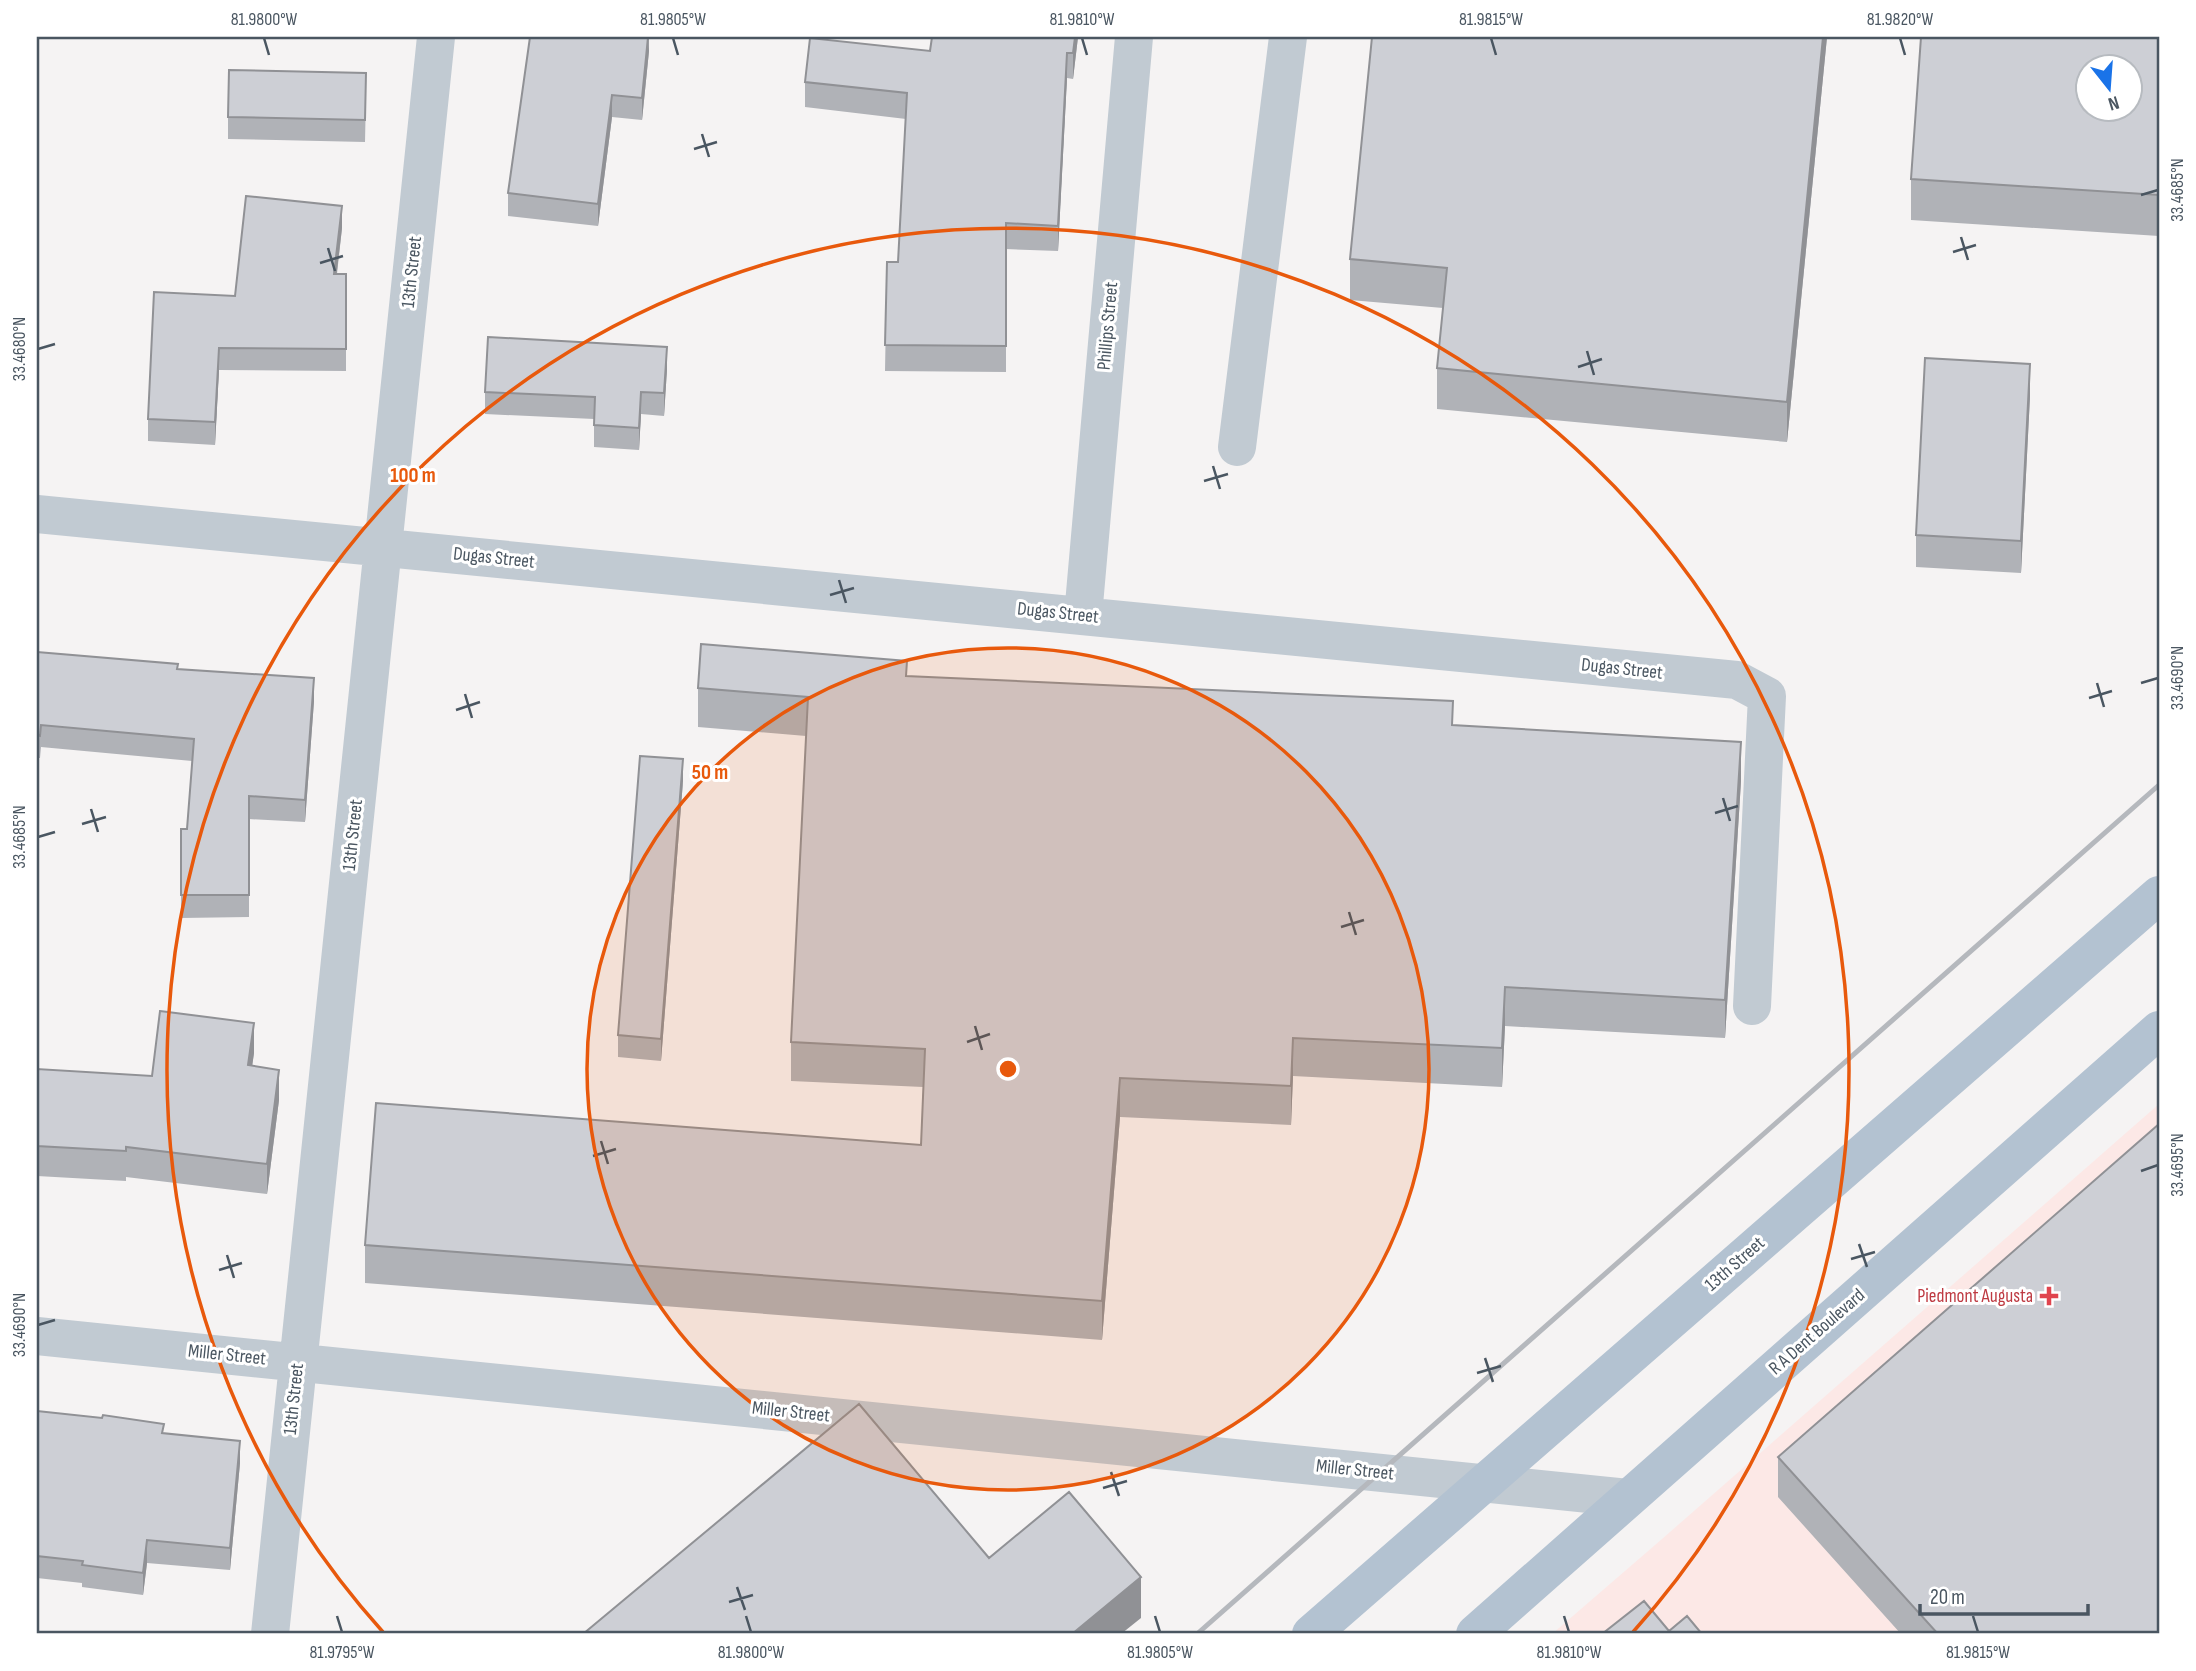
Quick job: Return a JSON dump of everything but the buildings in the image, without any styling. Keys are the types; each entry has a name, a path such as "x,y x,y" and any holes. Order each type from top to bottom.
{"main road":[{"name":"13th Street","path":"1311,1634 2159,895"},
{"name":"R A Dent Boulevard","path":"1475,1634 2159,1030"}],"street":[{"name":"13th Street","path":"270,1634 436,37"},
{"name":"Phillips Street","path":"1083,616 1134,37"},
{"path":"1237,447 1288,37"},
{"name":"Dugas Street","path":"37,514 1737,680 1767,696 1752,1006"},
{"name":"Miller Street","path":"37,1336 1628,1498"}],"shaded area":[{"name":"Piedmont Augusta","path":"2159,1104 2159,1634 1552,1634 1662,1539"}],"railway":[{"path":"1197,1634 2159,785"}],"place":[{"name":"Piedmont Augusta","path":"2049,1296"}]}
